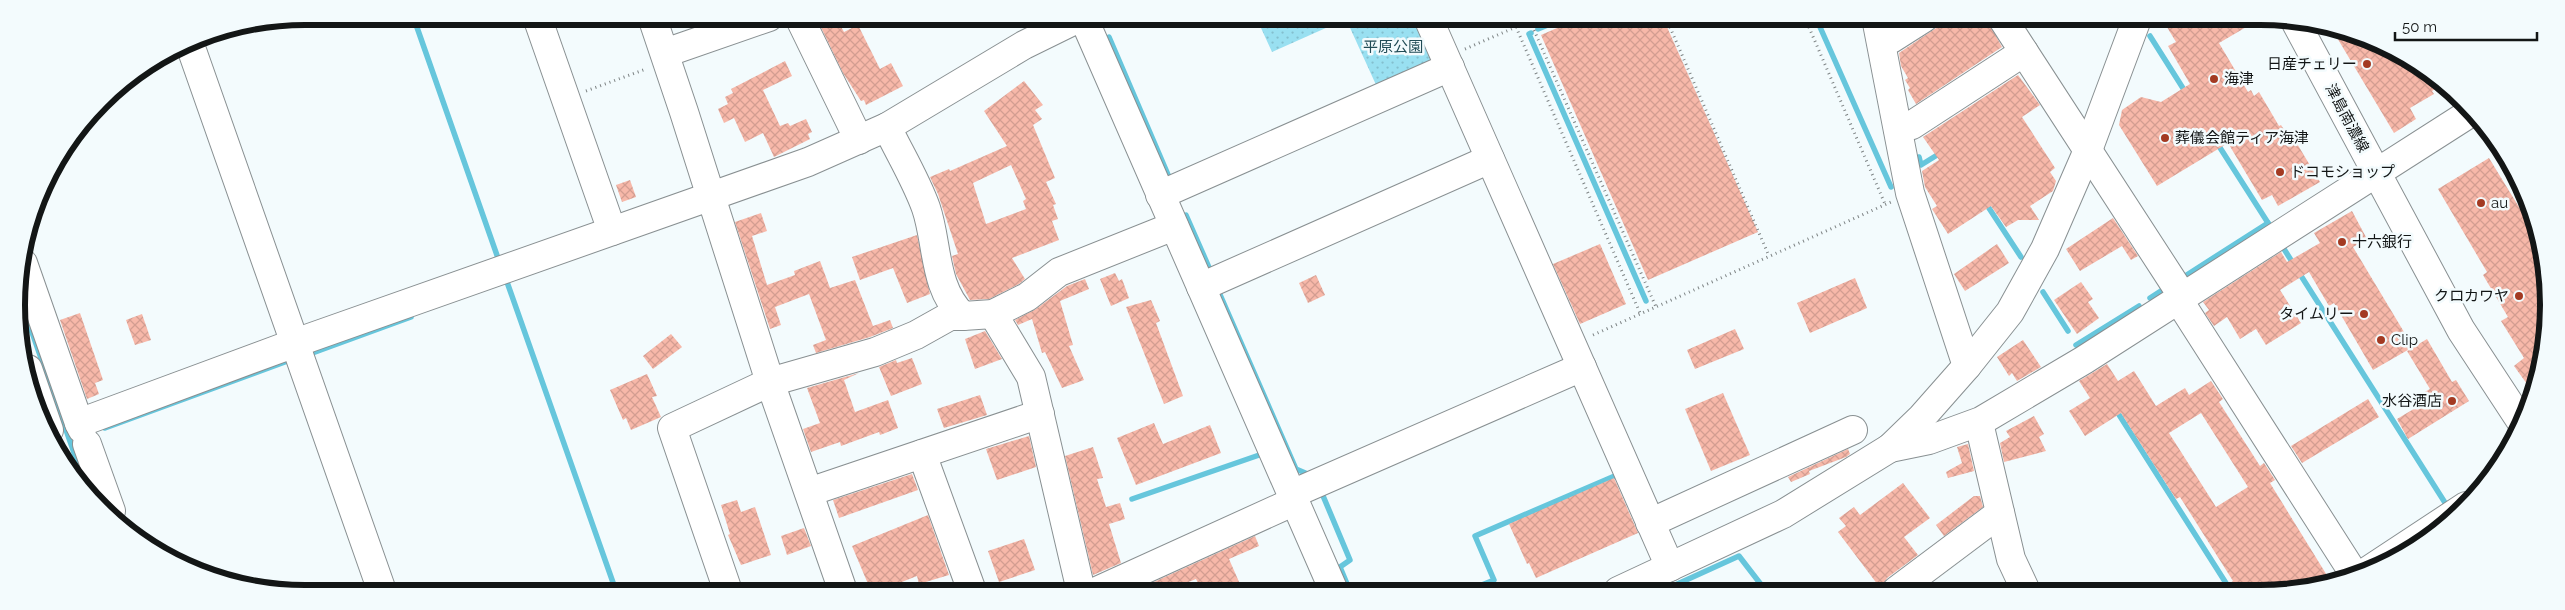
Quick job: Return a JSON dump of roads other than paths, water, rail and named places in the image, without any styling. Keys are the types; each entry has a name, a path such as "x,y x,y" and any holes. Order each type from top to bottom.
{"street":[{"path":"540,25 612,231"},
{"path":"655,25 770,382 841,585"},
{"path":"666,57 748,25"},
{"path":"803,25 859,140"},
{"path":"83,432 299,354 612,231 713,206 859,140 892,137 1024,45 1086,25 1331,585"},
{"path":"1431,25 1670,567"},
{"path":"1879,30 1891,39 1913,25"},
{"path":"2007,25 2088,150 2351,570"},
{"path":"1635,585 1783,514 1890,448 1922,417 1967,366 2010,312 2041,257 2088,150 2134,25"},
{"name":"津島南濃線","path":"2298,27 2461,330 2517,416"},
{"path":"1879,30 1910,194 1967,366"},
{"path":"191,49 380,585"},
{"path":"1898,129 1912,125 2024,52"},
{"path":"1160,195 1448,62"},
{"path":"1890,448 1929,440 1979,423 2084,360 2466,115"},
{"path":"892,137 926,208 934,254 951,305 963,316"},
{"path":"1201,287 1490,158"},
{"path":"726,585 672,428 770,382 875,352 916,334 950,316 993,314 1027,297 1059,272 1174,226"},
{"path":"27,273 109,505"},
{"path":"993,314 1031,376 1080,585"},
{"path":"1110,585 1293,498 1576,355"},
{"path":"808,492 1040,414"},
{"path":"1979,423 2011,559 2023,585"},
{"path":"1650,523 1853,430"},
{"path":"922,454 970,585"},
{"path":"1904,585 2000,513"}],"waterway":[{"path":"416,25 499,261"},
{"path":"1538,29 1548,25"},
{"path":"1819,25 1891,187"},
{"path":"1531,33 1529,34 1646,301"},
{"path":"2150,36 2186,93"},
{"path":"1109,37 1169,177"},
{"path":"2217,143 2270,226"},
{"path":"1919,157 1921,165 1942,152"},
{"path":"1985,202 2021,257"},
{"path":"1186,215 1211,272"},
{"path":"2182,278 2268,223"},
{"path":"2284,249 2449,509"},
{"path":"507,282 614,585"},
{"path":"2150,298 2167,287"},
{"path":"1218,290 1296,469 1310,475"},
{"path":"2043,292 2068,331"},
{"path":"2076,345 2139,306"},
{"path":"25,313 81,472"},
{"path":"307,355 411,317"},
{"path":"105,428 293,359"},
{"path":"2116,410 2227,585"},
{"path":"1132,499 1265,453"},
{"path":"1482,585 1494,580 1475,536 1617,475"},
{"path":"1321,491 1350,560 1340,567 1348,585"},
{"path":"1675,585 1739,556 1761,585"}],"place":[{"name":"日産チェリー","path":"2367,64"},
{"name":"海津","path":"2214,79"},
{"name":"葬儀会館ティア海津","path":"2165,138"},
{"name":"ドコモショップ","path":"2280,172"},
{"name":"au","path":"2481,203"},
{"name":"十六銀行","path":"2342,242"},
{"name":"クロカワヤ","path":"2519,296"},
{"name":"タイムリー","path":"2364,314"},
{"name":"Clip","path":"2381,340"},
{"name":"水谷酒店","path":"2452,401"}],"park label":[{"name":"平原公園","path":"1393,47"}]}
